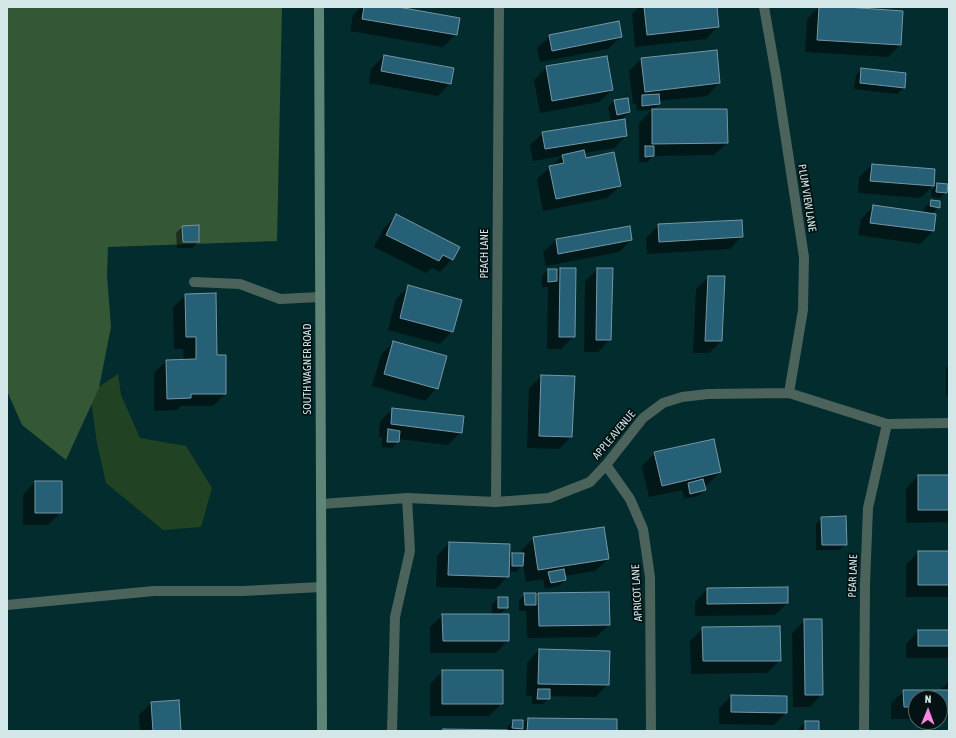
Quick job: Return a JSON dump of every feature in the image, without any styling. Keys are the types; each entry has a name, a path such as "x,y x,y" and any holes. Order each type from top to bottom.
{"main road":[{"name":"SOUTH WAGNER ROAD","path":"319,7 322,731"}],"street":[{"name":"PEACH LANE","path":"496,502 498,7"},
{"name":"PLUM VIEW LANE","path":"764,7 804,257 803,310 789,393"},
{"path":"194,282 240,284 280,299 320,297"},
{"name":"APPLE AVENUE","path":"321,504 407,498 496,502 549,498 590,482 606,465 644,418 663,403 682,397 708,394 789,393 886,424 949,423"},
{"name":"PEAR LANE","path":"864,731 864,584 868,508 886,424"},
{"name":"APRICOT LANE","path":"606,465 630,499 643,529 650,576 651,731"},
{"path":"392,731 395,618 410,551 407,498"},
{"path":"7,605 154,591 243,591 321,587"}],"green space":[{"path":"7,7 282,7 277,241 108,247 107,275 111,327 99,388 66,460 22,425 7,391"},
{"path":"118,374 121,395 140,438 186,446 212,488 201,527 163,530 106,483 97,443 90,393"}],"building":[{"path":"364,7 398,7 460,18 457,35 362,19"},
{"path":"644,7 717,7 719,27 647,35"},
{"path":"819,7 846,7 903,11 901,45 817,40"},
{"path":"619,21 622,37 552,51 549,35"},
{"path":"717,50 720,83 645,92 641,58"},
{"path":"384,55 454,68 451,84 381,71"},
{"path":"607,56 613,90 552,101 546,66"},
{"path":"861,68 906,73 905,88 860,83"},
{"path":"659,94 660,104 642,106 642,95"},
{"path":"628,98 630,112 617,115 614,100"},
{"path":"652,109 727,109 728,143 652,144"},
{"path":"625,119 627,136 545,149 542,132"},
{"path":"645,146 654,146 654,156 645,157"},
{"path":"584,150 586,158 614,152 621,186 556,199 549,166 564,163 562,155"},
{"path":"872,164 935,169 934,186 870,181"},
{"path":"937,183 948,184 947,193 936,192"},
{"path":"931,200 940,201 940,208 930,206"},
{"path":"873,205 936,214 934,231 870,223"},
{"path":"396,214 460,247 453,260 443,255 439,261 386,235"},
{"path":"742,220 743,237 659,242 658,224"},
{"path":"199,225 199,242 183,242 182,226"},
{"path":"630,226 632,240 558,254 556,239"},
{"path":"560,268 576,268 575,337 559,337"},
{"path":"597,268 613,268 611,340 596,340"},
{"path":"548,269 557,269 557,281 548,282"},
{"path":"708,276 725,276 722,341 705,341"},
{"path":"408,285 462,300 453,332 400,318"},
{"path":"216,293 217,355 226,355 226,394 191,394 191,398 167,399 166,360 196,359 196,337 186,337 185,294"},
{"path":"393,341 447,356 438,389 384,374"},
{"path":"541,375 575,376 572,437 539,436"},
{"path":"392,408 464,416 462,433 391,424"},
{"path":"388,429 400,431 399,442 387,442"},
{"path":"714,439 721,472 662,486 654,452"},
{"path":"918,475 949,475 949,510 918,510"},
{"path":"703,479 706,490 690,494 688,483"},
{"path":"35,481 62,481 62,513 35,513"},
{"path":"846,516 847,545 822,545 821,517"},
{"path":"604,527 609,559 538,570 533,537"},
{"path":"449,542 510,544 509,577 448,575"},
{"path":"918,551 949,551 949,585 918,585"},
{"path":"512,553 524,553 523,566 512,566"},
{"path":"564,569 566,580 551,583 548,572"},
{"path":"788,587 788,603 707,604 707,588"},
{"path":"609,592 610,625 539,626 538,593"},
{"path":"524,593 536,593 536,605 525,605"},
{"path":"498,597 508,597 508,608 498,608"},
{"path":"442,614 509,614 509,641 443,641"},
{"path":"804,619 822,619 823,695 805,695"},
{"path":"780,626 781,661 703,661 702,627"},
{"path":"918,630 949,630 949,646 918,646"},
{"path":"539,649 610,651 609,685 538,684"},
{"path":"442,670 503,670 503,704 442,704"},
{"path":"538,689 550,689 550,699 537,699"},
{"path":"903,690 908,690 908,707 904,707"},
{"path":"949,690 949,707 948,707"},
{"path":"731,695 787,696 787,713 731,712"},
{"path":"179,700 181,731 153,731 151,702"},
{"path":"528,718 617,719 617,731 527,731"},
{"path":"513,720 523,720 523,729 512,728"},
{"path":"805,721 819,721 819,731 805,731"},
{"path":"443,729 508,730 508,731 443,731"}]}
